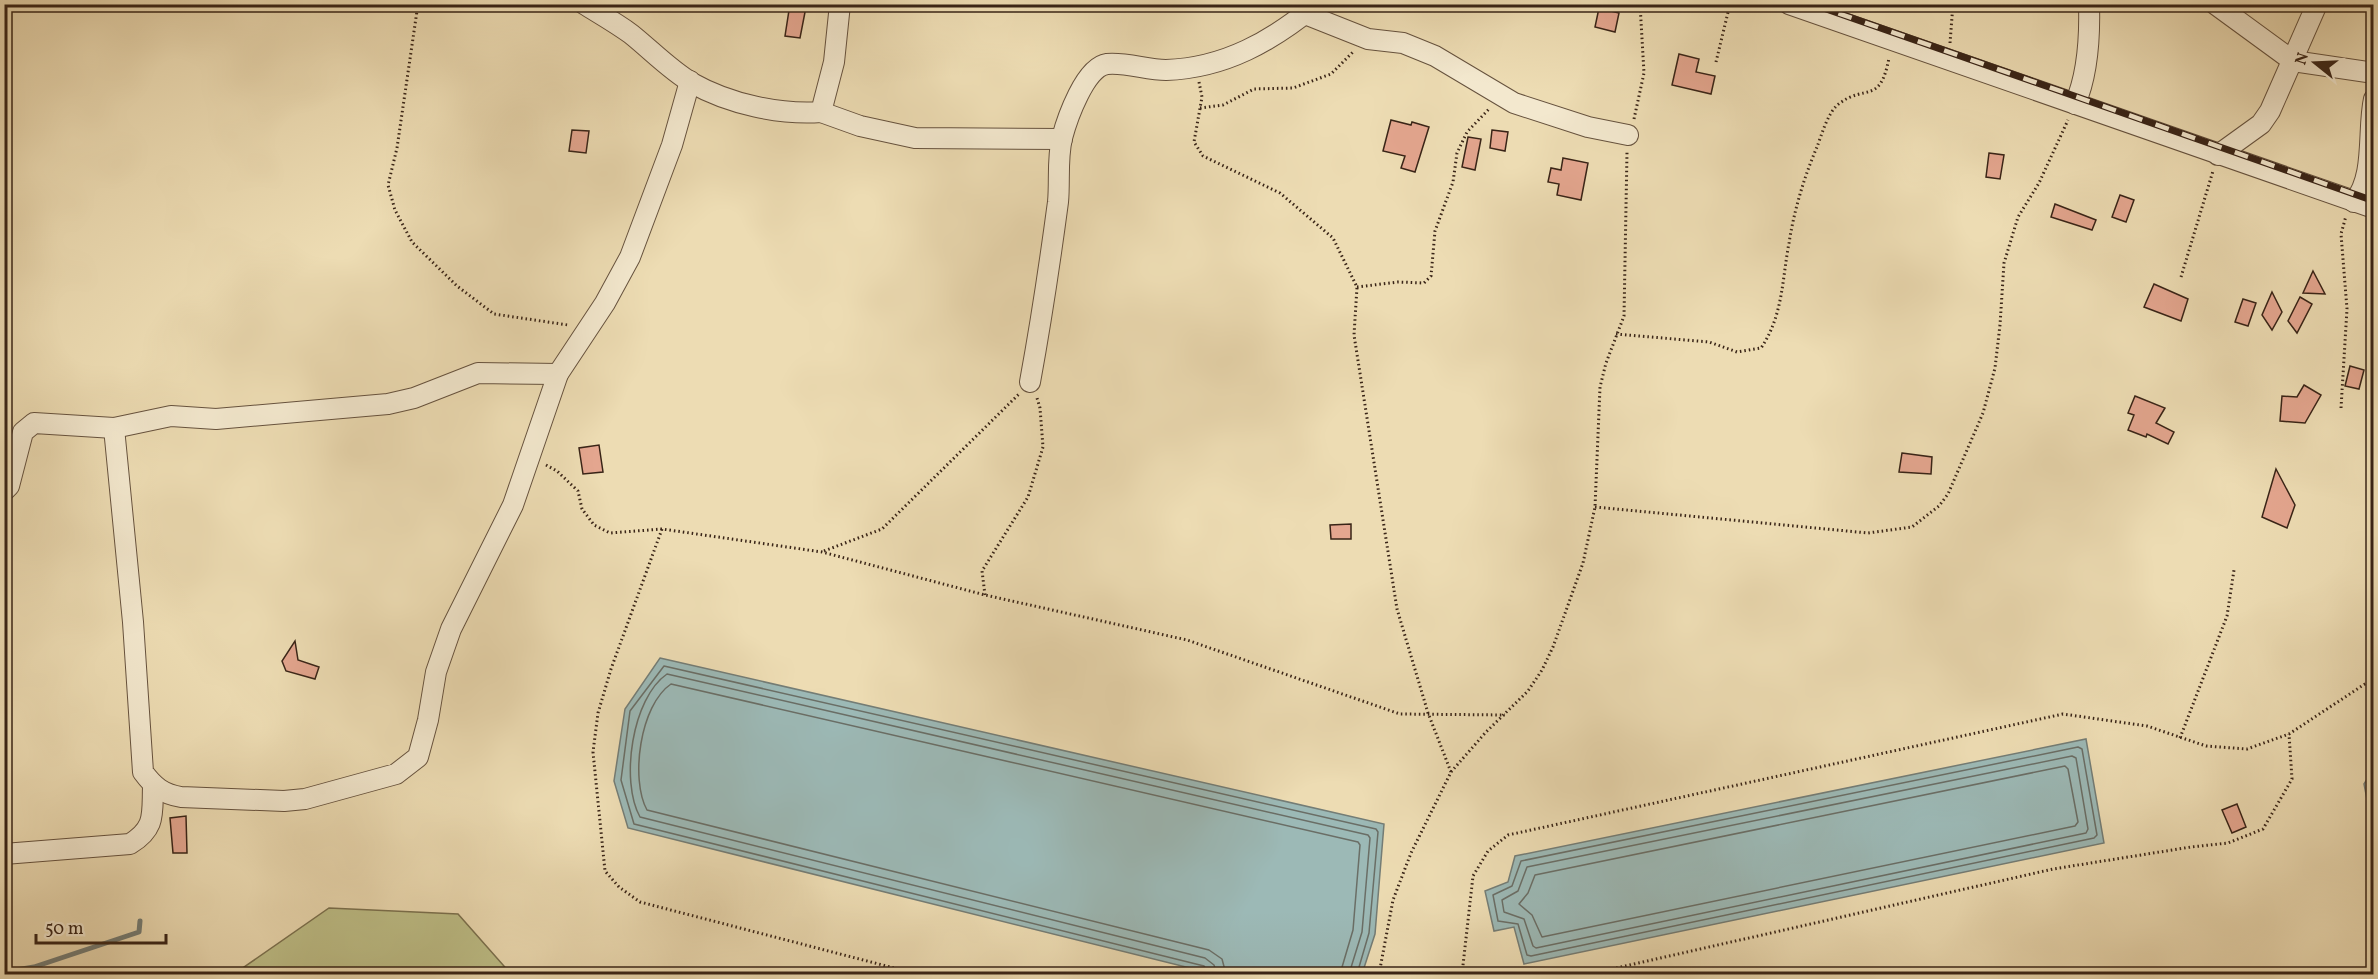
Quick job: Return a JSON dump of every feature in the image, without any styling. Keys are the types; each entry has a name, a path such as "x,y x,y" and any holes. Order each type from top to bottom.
{"street":[{"path":"584,4 629,33 690,81 707,90 772,109 799,114 821,112 860,126 915,138 1062,139"},
{"path":"821,112 834,62 840,4"},
{"path":"1789,4 1832,11 1893,41 2373,208"},
{"path":"2075,104 2087,59 2090,34 2089,4"},
{"path":"2215,4 2293,61 2373,73"},
{"path":"2218,155 2261,124 2278,96 2317,4"},
{"path":"1030,382 1044,309 1058,199 1062,139 1081,87 1092,70 1106,64 1163,70 1216,63 1269,40 1311,9 1368,39 1403,44 1435,56 1501,97 1588,127 1628,135"},
{"path":"114,428 133,622 143,772 153,787 167,795 181,797 284,801 305,799 396,774 418,757 436,672 451,629 513,505 558,374 630,257 672,145 690,81"},
{"path":"2354,202 2364,184 2373,99"},
{"path":"4,491 9,486 23,432 34,423 114,428 171,416 216,419 388,404 414,398 478,373 558,374"},
{"path":"4,854 130,844 144,835 151,824 153,787"}],"path":[{"path":"418,4 397,148 388,185 395,210 406,231 412,242 457,286 494,314 588,328"},
{"path":"1379,975 1393,900 1411,853 1451,771 1486,732 1528,691 1553,647 1583,563 1595,507 1600,387 1616,334 1624,316 1628,135 1638,110 1644,73 1640,4"},
{"path":"1716,62 1730,4"},
{"path":"1946,59 1953,26 1953,4"},
{"path":"1200,108 1223,105 1254,89 1293,88 1331,74 1368,39"},
{"path":"1616,334 1709,342 1737,352 1761,348 1772,331 1782,295 1793,218 1816,149 1833,110 1840,102 1871,92 1881,85 1893,41"},
{"path":"1197,66 1202,97 1194,142 1203,156 1280,193 1333,238 1357,287 1354,335 1397,609 1428,713 1451,771"},
{"path":"1357,287 1379,283 1424,283 1431,276 1435,231 1453,182 1457,153 1467,132 1501,97"},
{"path":"1595,507 1868,533 1912,527 1934,511 1948,494 1983,413 1995,368 2001,325 2004,263 2018,217 2039,183 2075,104"},
{"path":"2181,277 2218,155"},
{"path":"2341,408 2347,309 2341,234 2354,202"},
{"path":"822,552 882,529 1030,382 1040,408 1044,447 1028,497 982,571 985,595"},
{"path":"531,456 557,471 578,491 582,509 594,525 610,533 662,529 822,552 985,595 1186,640 1400,714 1505,715"},
{"path":"662,529 611,669 598,713 593,752 605,871 619,887 640,902 917,975"},
{"path":"2180,738 2227,616 2234,570"},
{"path":"1462,975 1473,876 1488,851 1509,835 2063,714 2147,726 2206,746 2247,749 2289,734 2373,678"},
{"path":"1590,975 2053,869 2228,843 2263,829 2292,779 2289,734"}],"green space":[{"path":"329,908 458,914 511,974 234,974"},
{"path":"76,971 158,974 68,974"}],"water":[{"path":"660,658 1384,824 1375,934 1362,974 1214,974 628,828 614,781 625,709"},
{"path":"2086,739 2104,843 1524,964 1514,927 1494,931 1485,891 1508,882 1515,856"},
{"path":"2373,770 2373,830 2364,784"}],"building":[{"path":"790,4 806,7 800,38 785,36"},
{"path":"1599,8 1619,13 1615,32 1595,27"},
{"path":"1679,54 1699,59 1696,72 1715,76 1711,94 1672,85"},
{"path":"1391,120 1411,125 1412,122 1429,127 1415,172 1401,168 1405,156 1383,151"},
{"path":"572,130 589,131 586,153 569,151"},
{"path":"1492,130 1508,132 1505,151 1490,148"},
{"path":"1468,137 1481,139 1475,170 1462,167"},
{"path":"1989,153 2004,155 2000,179 1986,177"},
{"path":"1563,158 1588,163 1581,200 1557,195 1559,184 1548,182 1551,168 1561,170"},
{"path":"2120,195 2134,200 2126,222 2112,217"},
{"path":"2055,204 2096,220 2092,230 2051,217"},
{"path":"2313,271 2325,294 2303,293"},
{"path":"2154,284 2188,299 2181,321 2144,307"},
{"path":"2272,292 2282,312 2272,330 2262,315"},
{"path":"2300,297 2312,304 2297,333 2288,321"},
{"path":"2243,299 2256,303 2248,326 2235,322"},
{"path":"2350,366 2364,370 2359,389 2345,386"},
{"path":"2304,385 2321,395 2305,423 2280,421 2282,396 2297,397"},
{"path":"2135,396 2165,408 2156,423 2174,432 2168,444 2147,434 2146,437 2128,430 2134,415 2128,413"},
{"path":"599,445 603,472 583,474 579,448"},
{"path":"1902,453 1932,457 1931,474 1899,472"},
{"path":"2276,469 2295,505 2287,528 2262,517"},
{"path":"1351,524 1351,539 1331,539 1330,525"},
{"path":"295,641 298,660 319,667 315,679 286,671 282,661"},
{"path":"2237,804 2246,827 2232,833 2222,810"},
{"path":"186,816 187,853 173,853 170,818"}],"waterway":[{"path":"4,972 34,967 139,932 140,921"}],"railway":[{"path":"1812,4 2374,201"}]}
